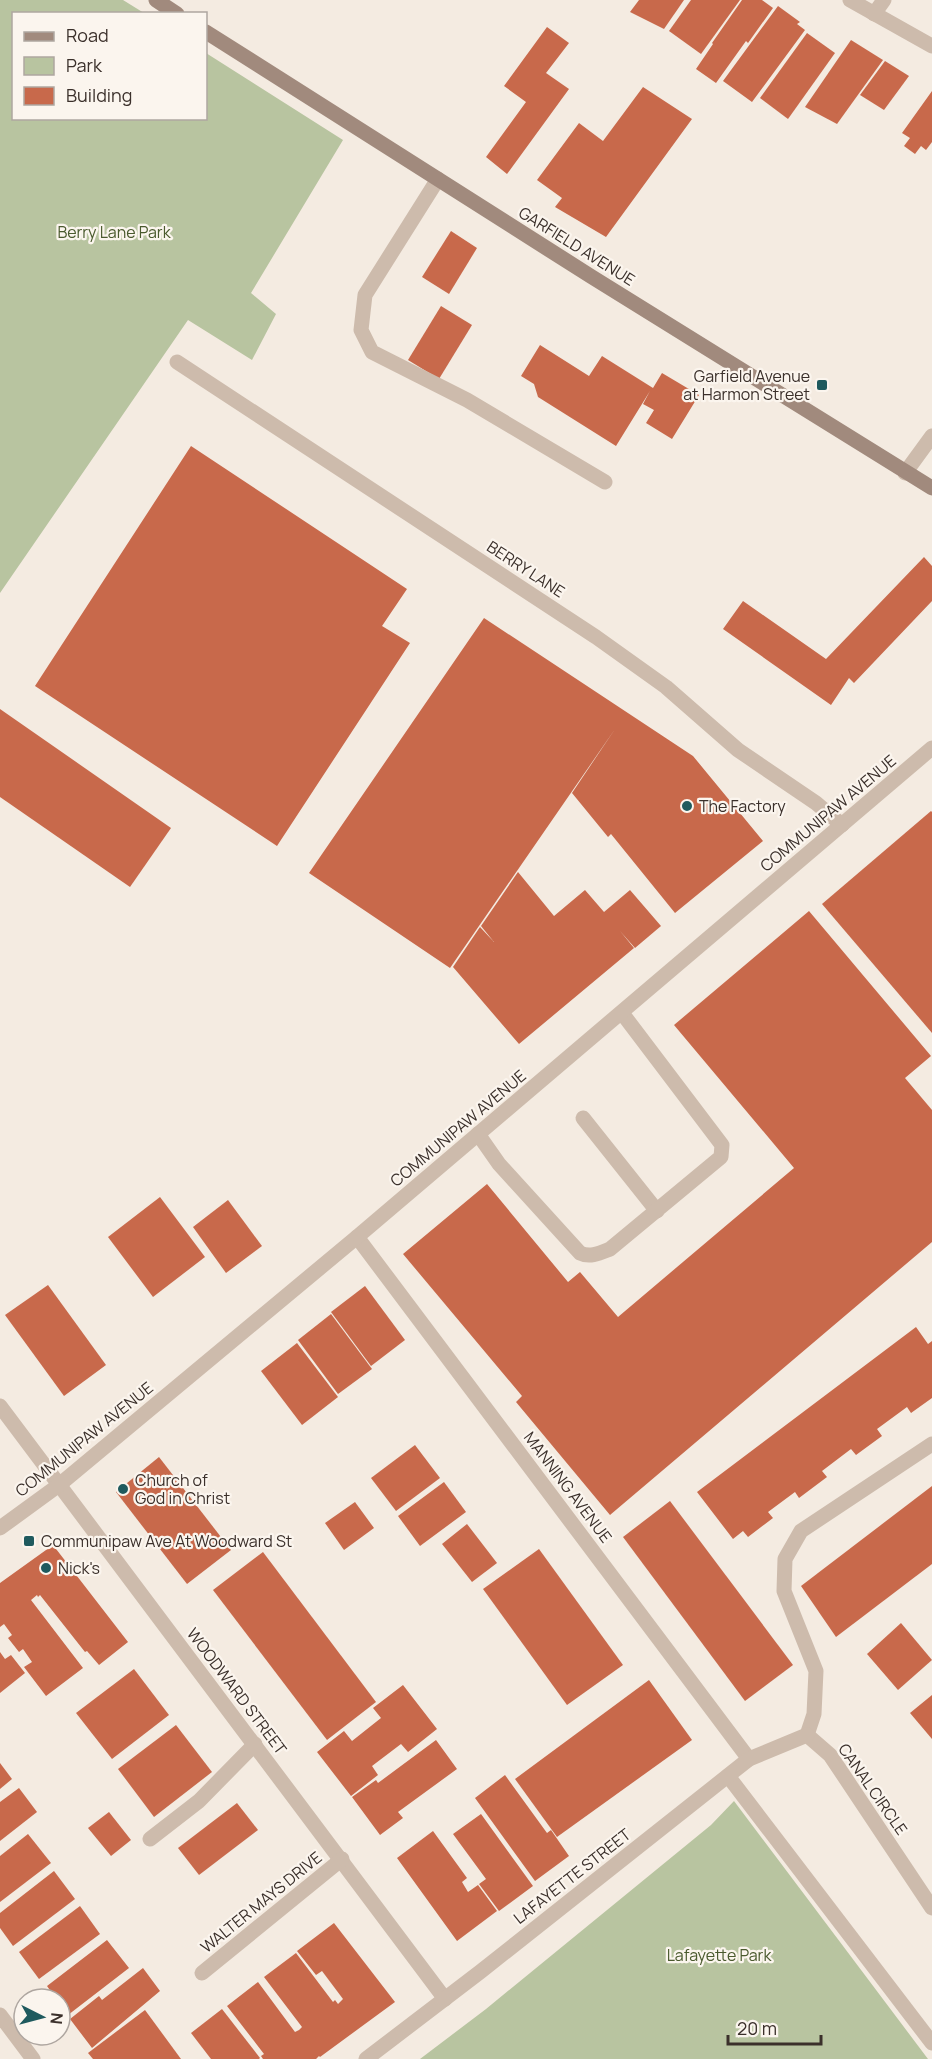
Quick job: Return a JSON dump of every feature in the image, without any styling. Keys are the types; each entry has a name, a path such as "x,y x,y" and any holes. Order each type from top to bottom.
{"main road":[{"path":"156,0 174,12"},
{"name":"GARFIELD AVENUE","path":"207,33 932,488"}],"street":[{"path":"850,0 932,46"},
{"path":"874,14 884,0"},
{"path":"438,179 365,295 361,330 372,352 467,400 604,482"},
{"name":"BERRY LANE","path":"177,362 596,637 666,687 738,750 816,803 842,825"},
{"path":"905,472 932,436"},
{"name":"COMMUNIPAW AVENUE","path":"0,1528 59,1485 357,1237 932,748"},
{"path":"478,1134 499,1164 580,1254 591,1255 610,1249 657,1211 721,1157 722,1145 622,1013"},
{"path":"583,1118 657,1211"},
{"name":"MANNING AVENUE","path":"357,1237 749,1759"},
{"name":"WOODWARD STREET","path":"0,1406 445,1999"},
{"path":"807,1736 814,1714 816,1671 784,1591 784,1559 801,1531 932,1444"},
{"name":"LAFAYETTE STREET","path":"366,2059 749,1759 807,1736"},
{"name":"CANAL CIRCLE","path":"807,1736 830,1755 932,1908"},
{"path":"150,1839 199,1801 255,1744"},
{"path":"728,1776 932,2043"},
{"name":"WALTER MAYS DRIVE","path":"202,1973 342,1859"},
{"path":"0,2015 33,2059"}],"green space":[{"name":"Berry Lane Park","path":"0,0 123,0 142,12 12,12 12,120 207,120 207,54 343,140 251,293 276,314 252,360 188,320 0,593"},
{"name":"Lafayette Park","path":"734,1801 928,2059 420,2059 486,2009 711,1825"}],"building":[{"path":"639,0 684,0 664,29 630,12"},
{"path":"691,0 740,0 701,54 669,31"},
{"path":"742,0 762,0 773,8 716,83 696,69"},
{"path":"778,6 800,22 797,24 805,30 752,102 723,81"},
{"path":"547,27 569,43 546,73 569,89 507,174 486,157 526,102 504,86"},
{"path":"807,33 835,53 788,119 760,98"},
{"path":"851,40 883,60 837,124 805,107"},
{"path":"885,61 909,76 884,110 860,95"},
{"path":"643,87 692,119 606,237 555,207 562,198 537,180 579,123 603,141"},
{"path":"932,91 932,142 926,150 921,146 915,154 904,146 910,138 902,133"},
{"path":"451,231 477,248 449,294 422,277"},
{"path":"441,306 472,325 439,379 408,360"},
{"path":"540,345 589,376 602,356 653,388 662,373 699,395 672,439 646,423 654,410 643,404 650,391 616,446 538,397 534,384 521,376"},
{"path":"191,446 407,589 382,626 410,643 277,846 35,686"},
{"path":"924,557 932,566 932,601 854,683 849,678 831,705 723,629 743,601 826,659"},
{"path":"484,618 693,756 763,841 675,913 611,834 608,837 572,793 615,729 450,968 309,873"},
{"path":"0,709 171,828 130,887 0,797"},
{"path":"932,812 932,1033 822,904"},
{"path":"518,872 554,916 585,890 604,912 630,890 661,926 635,948 620,931 634,948 519,1044 453,967 480,927 494,942 481,926"},
{"path":"809,911 931,1056 905,1078 932,1110 932,1242 610,1515 516,1402 522,1396 403,1254 487,1184 568,1282 580,1272 618,1317 794,1168 674,1025"},
{"path":"160,1197 205,1257 153,1297 108,1237"},
{"path":"228,1200 262,1246 226,1273 193,1227"},
{"path":"48,1285 106,1365 64,1396 5,1315"},
{"path":"365,1286 405,1340 371,1366 331,1312"},
{"path":"331,1314 372,1369 338,1394 298,1340"},
{"path":"916,1327 928,1344 932,1341 932,1398 911,1413 907,1407 877,1429 882,1436 856,1455 851,1449 822,1471 827,1477 799,1498 795,1492 768,1512 773,1518 748,1537 743,1531 733,1539 697,1492"},
{"path":"297,1343 338,1397 302,1425 261,1371"},
{"path":"415,1445 440,1478 396,1511 371,1478"},
{"path":"159,1457 231,1550 187,1584 116,1492"},
{"path":"444,1482 466,1512 420,1546 398,1516"},
{"path":"932,1486 932,1564 836,1637 801,1586"},
{"path":"670,1501 793,1665 745,1701 623,1537"},
{"path":"355,1502 374,1528 344,1550 325,1523"},
{"path":"467,1524 497,1563 472,1582 442,1544"},
{"path":"53,1545 128,1642 99,1665 87,1651 85,1652 40,1595 38,1597 37,1595 31,1600 83,1668 46,1696 24,1667 32,1662 23,1649 19,1652 8,1638 12,1635 4,1624 0,1627 0,1583"},
{"path":"539,1549 623,1665 567,1705 483,1589"},
{"path":"263,1552 376,1702 327,1740 213,1590"},
{"path":"901,1623 932,1660 898,1690 867,1654"},
{"path":"0,1652 5,1659 11,1655 25,1673 0,1693"},
{"path":"134,1669 169,1715 112,1759 76,1713"},
{"path":"649,1680 692,1740 557,1837 515,1779"},
{"path":"403,1685 437,1729 408,1752 401,1744 372,1766 378,1775 351,1796 317,1752 344,1731 352,1741 381,1718 373,1708"},
{"path":"932,1695 932,1739 910,1713"},
{"path":"176,1725 212,1772 154,1817 118,1769"},
{"path":"436,1740 457,1769 398,1812 403,1818 380,1835 352,1797 376,1780 378,1783"},
{"path":"0,1763 12,1779 0,1789"},
{"path":"505,1775 547,1833 551,1830 569,1856 535,1881 475,1798"},
{"path":"19,1788 37,1812 0,1841 0,1802"},
{"path":"237,1803 258,1830 199,1875 178,1848"},
{"path":"109,1812 131,1840 111,1856 88,1828"},
{"path":"481,1814 533,1886 499,1911 479,1884 486,1879 453,1834"},
{"path":"433,1831 467,1878 462,1882 468,1892 478,1885 497,1911 457,1941 397,1858"},
{"path":"28,1834 51,1863 0,1902 0,1856"},
{"path":"54,1871 75,1899 13,1946 0,1928 0,1913"},
{"path":"80,1906 100,1934 39,1979 19,1952"},
{"path":"334,1923 395,2002 316,2059 263,2059 261,2056 264,2054 227,2006 258,1982 295,2032 299,2030 302,2027 264,1977 296,1953 333,2002 335,2000 338,2004 343,1999 322,1971 316,1975 297,1951"},
{"path":"107,1940 129,1968 72,2012 72,1987 47,1986"},
{"path":"143,1968 160,1991 92,2048 72,2022 72,2017 99,1996 102,2000"},
{"path":"222,2009 259,2059 211,2059 191,2033"},
{"path":"145,2010 181,2059 93,2059 88,2053"}],"place":[{"name":"Garfield Avenue at Harmon Street","path":"822,385"},
{"name":"The Factory","path":"687,806"},
{"name":"Church of God in Christ","path":"123,1489"},
{"name":"Communipaw Ave At Woodward St","path":"29,1541"},
{"name":"Nick's","path":"46,1568"}]}
